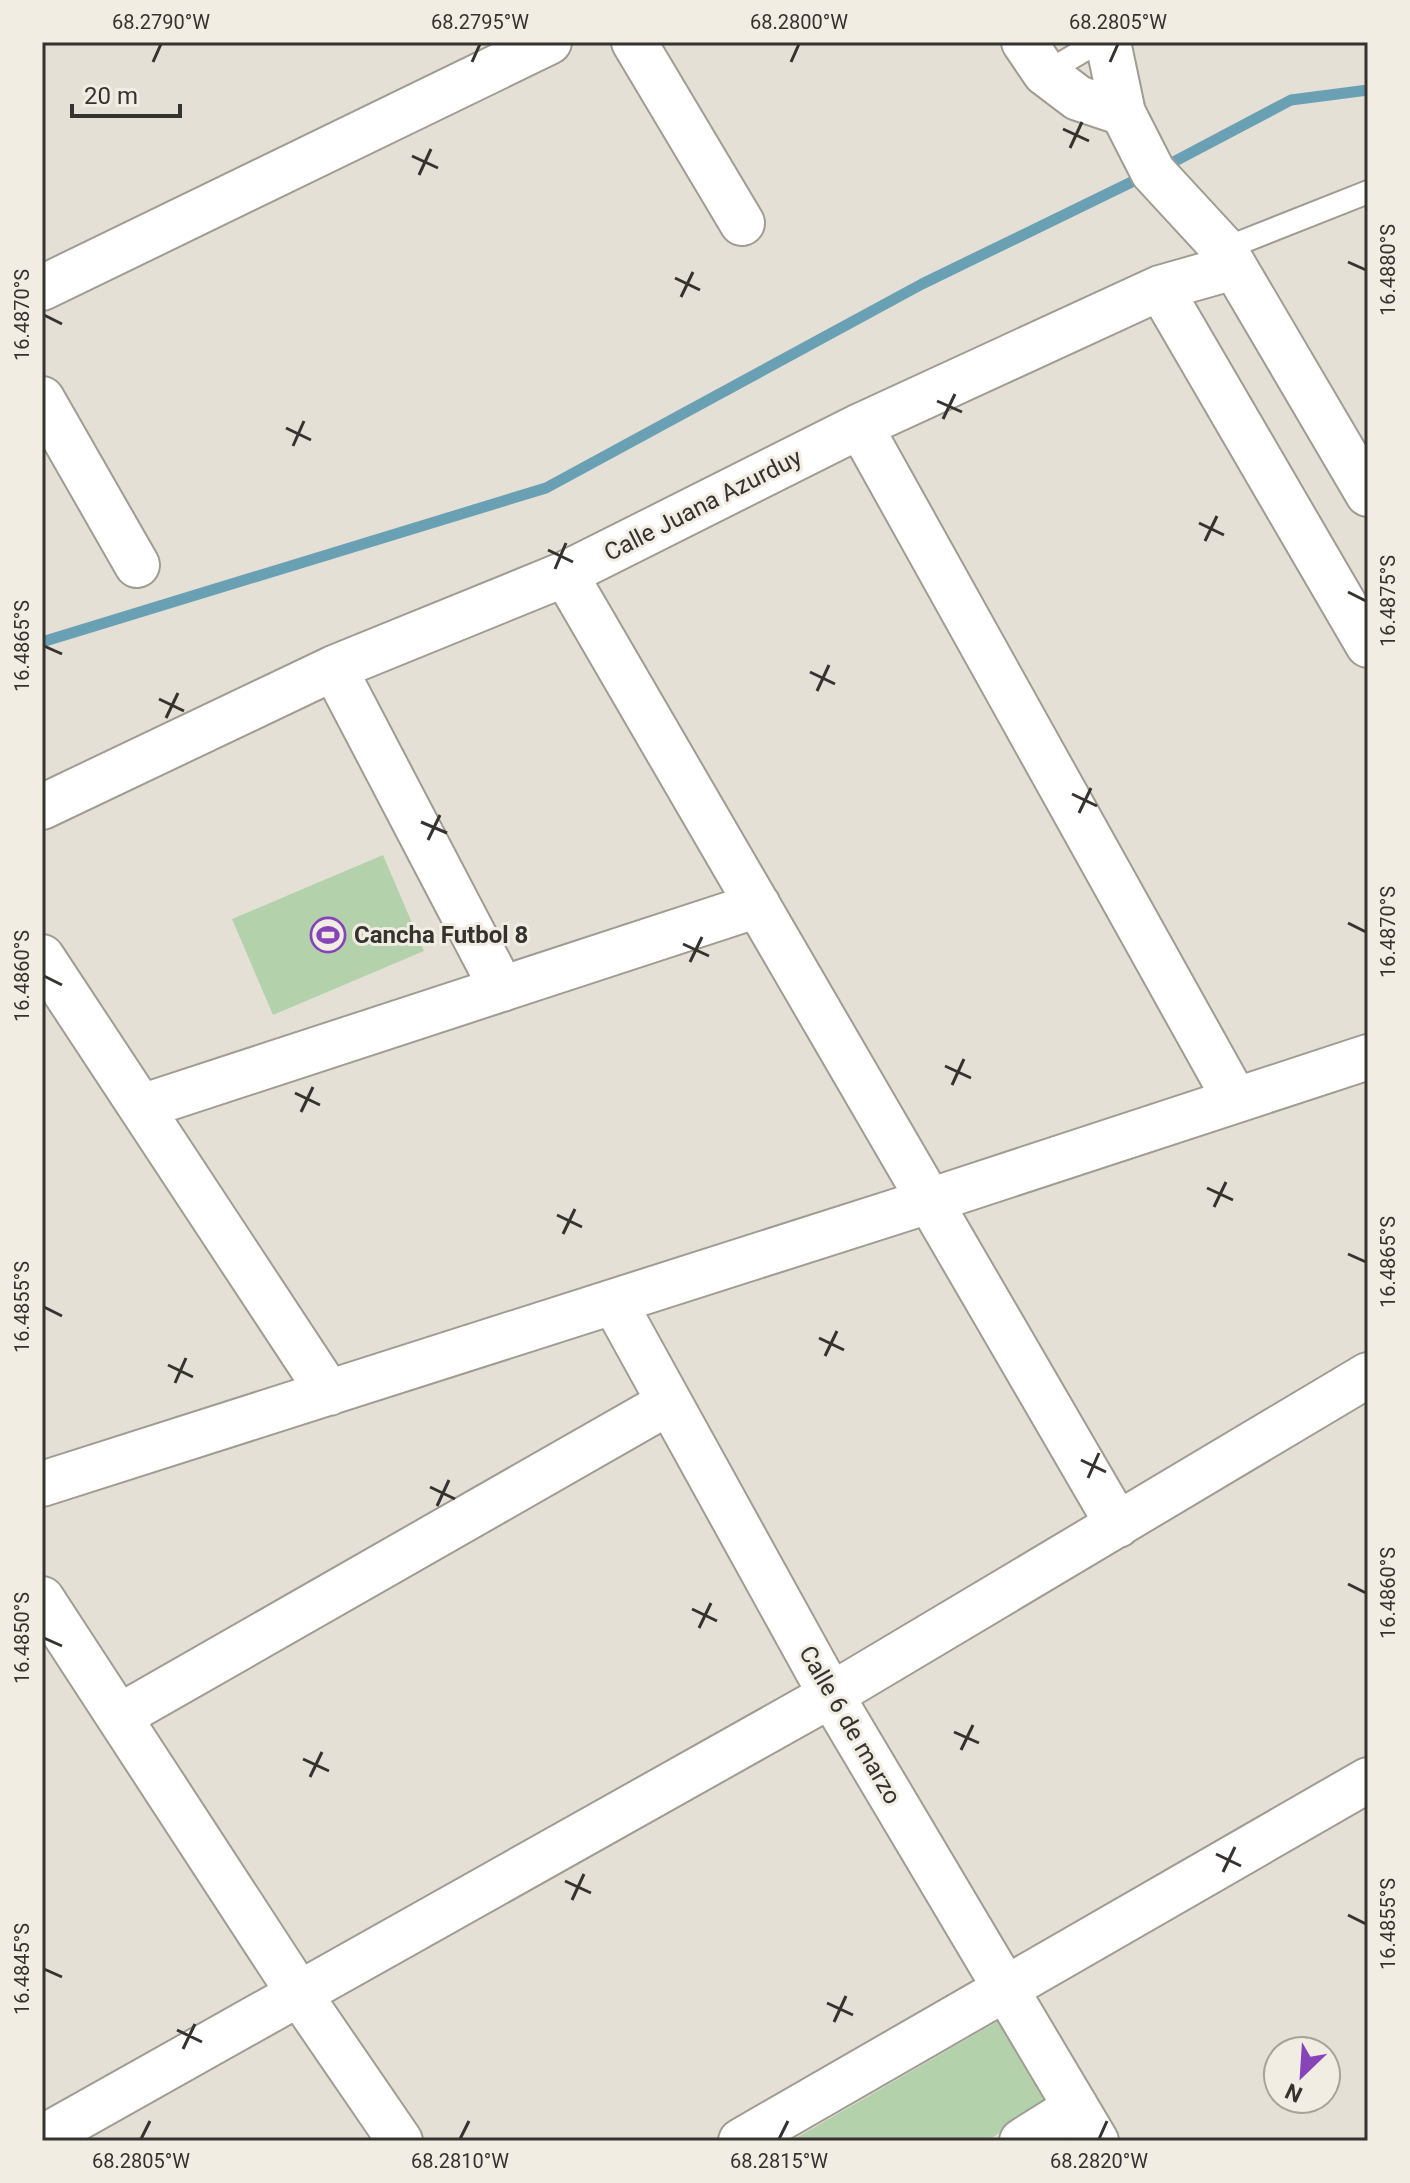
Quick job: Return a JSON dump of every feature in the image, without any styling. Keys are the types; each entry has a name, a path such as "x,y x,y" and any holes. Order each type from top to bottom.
{"street":[{"path":"42,288 549,42"},
{"path":"634,42 742,223"},
{"path":"1108,42 1123,113 1153,172 1229,258 1368,494"},
{"path":"1034,58 1078,98 1123,113"},
{"name":"Calle Juana Azurduy","path":"42,807 334,668 565,574 860,426 1229,258"},
{"path":"1160,288 1368,645"},
{"path":"42,399 137,565"},
{"path":"860,426 1235,1099"},
{"path":"565,574 1118,1525"},
{"path":"334,668 502,989"},
{"path":"141,1107 758,905"},
{"path":"42,957 329,1393"},
{"path":"42,1484 929,1201 1368,1057"},
{"name":"Calle 6 de marzo","path":"614,1302 831,1695 1086,2124"},
{"path":"42,2138 831,1695 1368,1375"},
{"path":"120,1716 668,1403"},
{"path":"42,1599 300,1995 400,2141"},
{"path":"741,2141 1368,1780"},
{"path":"1022,2141 1086,2124"}],"lane":[{"path":"1034,58 1098,42"},
{"path":"1229,258 1368,192"}],"green space":[{"name":"Cancha Futbol 8","path":"383,855 424,951 273,1015 232,919"},
{"path":"998,2021 1048,2101 987,2141 791,2141"}],"waterway":[{"path":"1162,168 1291,100 1368,90"},
{"path":"42,642 546,488 922,284 1146,175"}],"place":[{"name":"Cancha Futbol 8","path":"328,935"}]}
